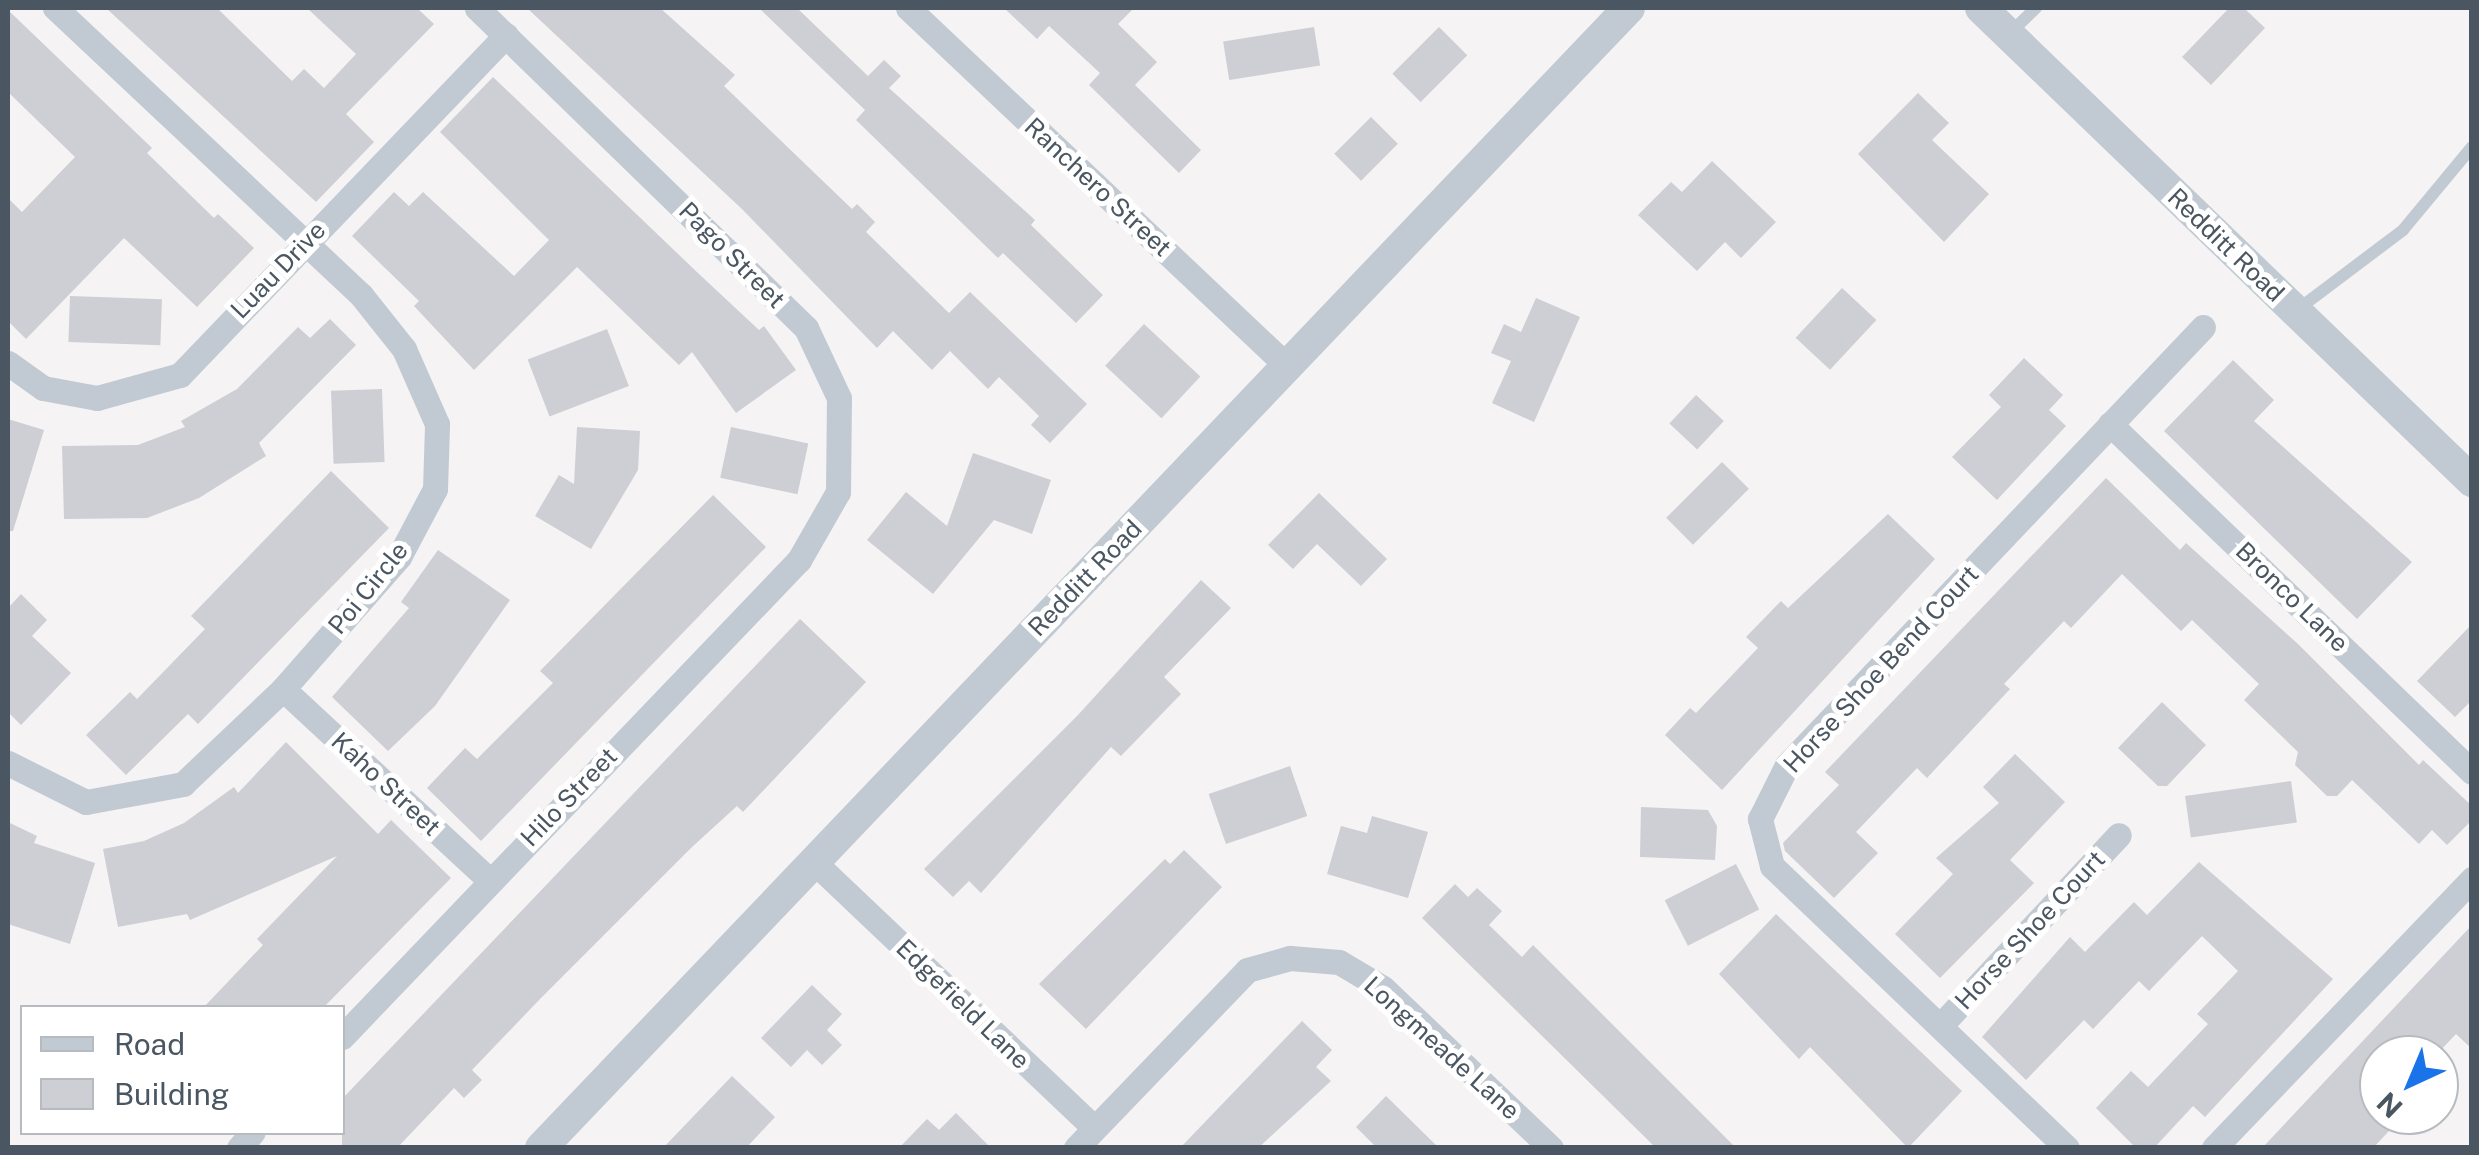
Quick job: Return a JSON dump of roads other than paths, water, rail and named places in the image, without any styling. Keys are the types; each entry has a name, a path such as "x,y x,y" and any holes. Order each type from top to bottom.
{"street":[{"name":"Poi Circle","path":"8,763 86,802 183,784 283,688 398,557 435,489 437,424 404,349 361,295 55,8"},
{"name":"Pago Street","path":"478,8 806,328 839,398 838,492 799,560"},
{"name":"Ranchero Street","path":"908,8 1288,367"},
{"name":"Redditt Road","path":"541,1148 1628,8"},
{"name":"Redditt Road","path":"1981,8 2472,481"},
{"name":"Luau Drive","path":"8,363 43,388 97,398 180,375 506,35"},
{"name":"Horse Shoe Bend Court","path":"2067,1148 1772,866 1760,820 1787,765 2203,327"},
{"name":"Bronco Lane","path":"2110,424 2472,772"},
{"name":"Hilo Street","path":"345,1034 799,560"},
{"name":"Kaho Street","path":"283,688 489,880"},
{"name":"Horse Shoe Court","path":"1940,1025 2119,835"},
{"name":"Edgefield Lane","path":"813,860 1094,1128"},
{"path":"2214,1148 2472,879"},
{"name":"Longmeade Lane","path":"1094,1128 1247,970 1290,958 1339,962 1382,988 1552,1148"},
{"path":"1076,1148 1094,1128"}],"lane":[{"path":"2009,34 2036,8"},
{"path":"2294,311 2391,241 2472,148"}]}
